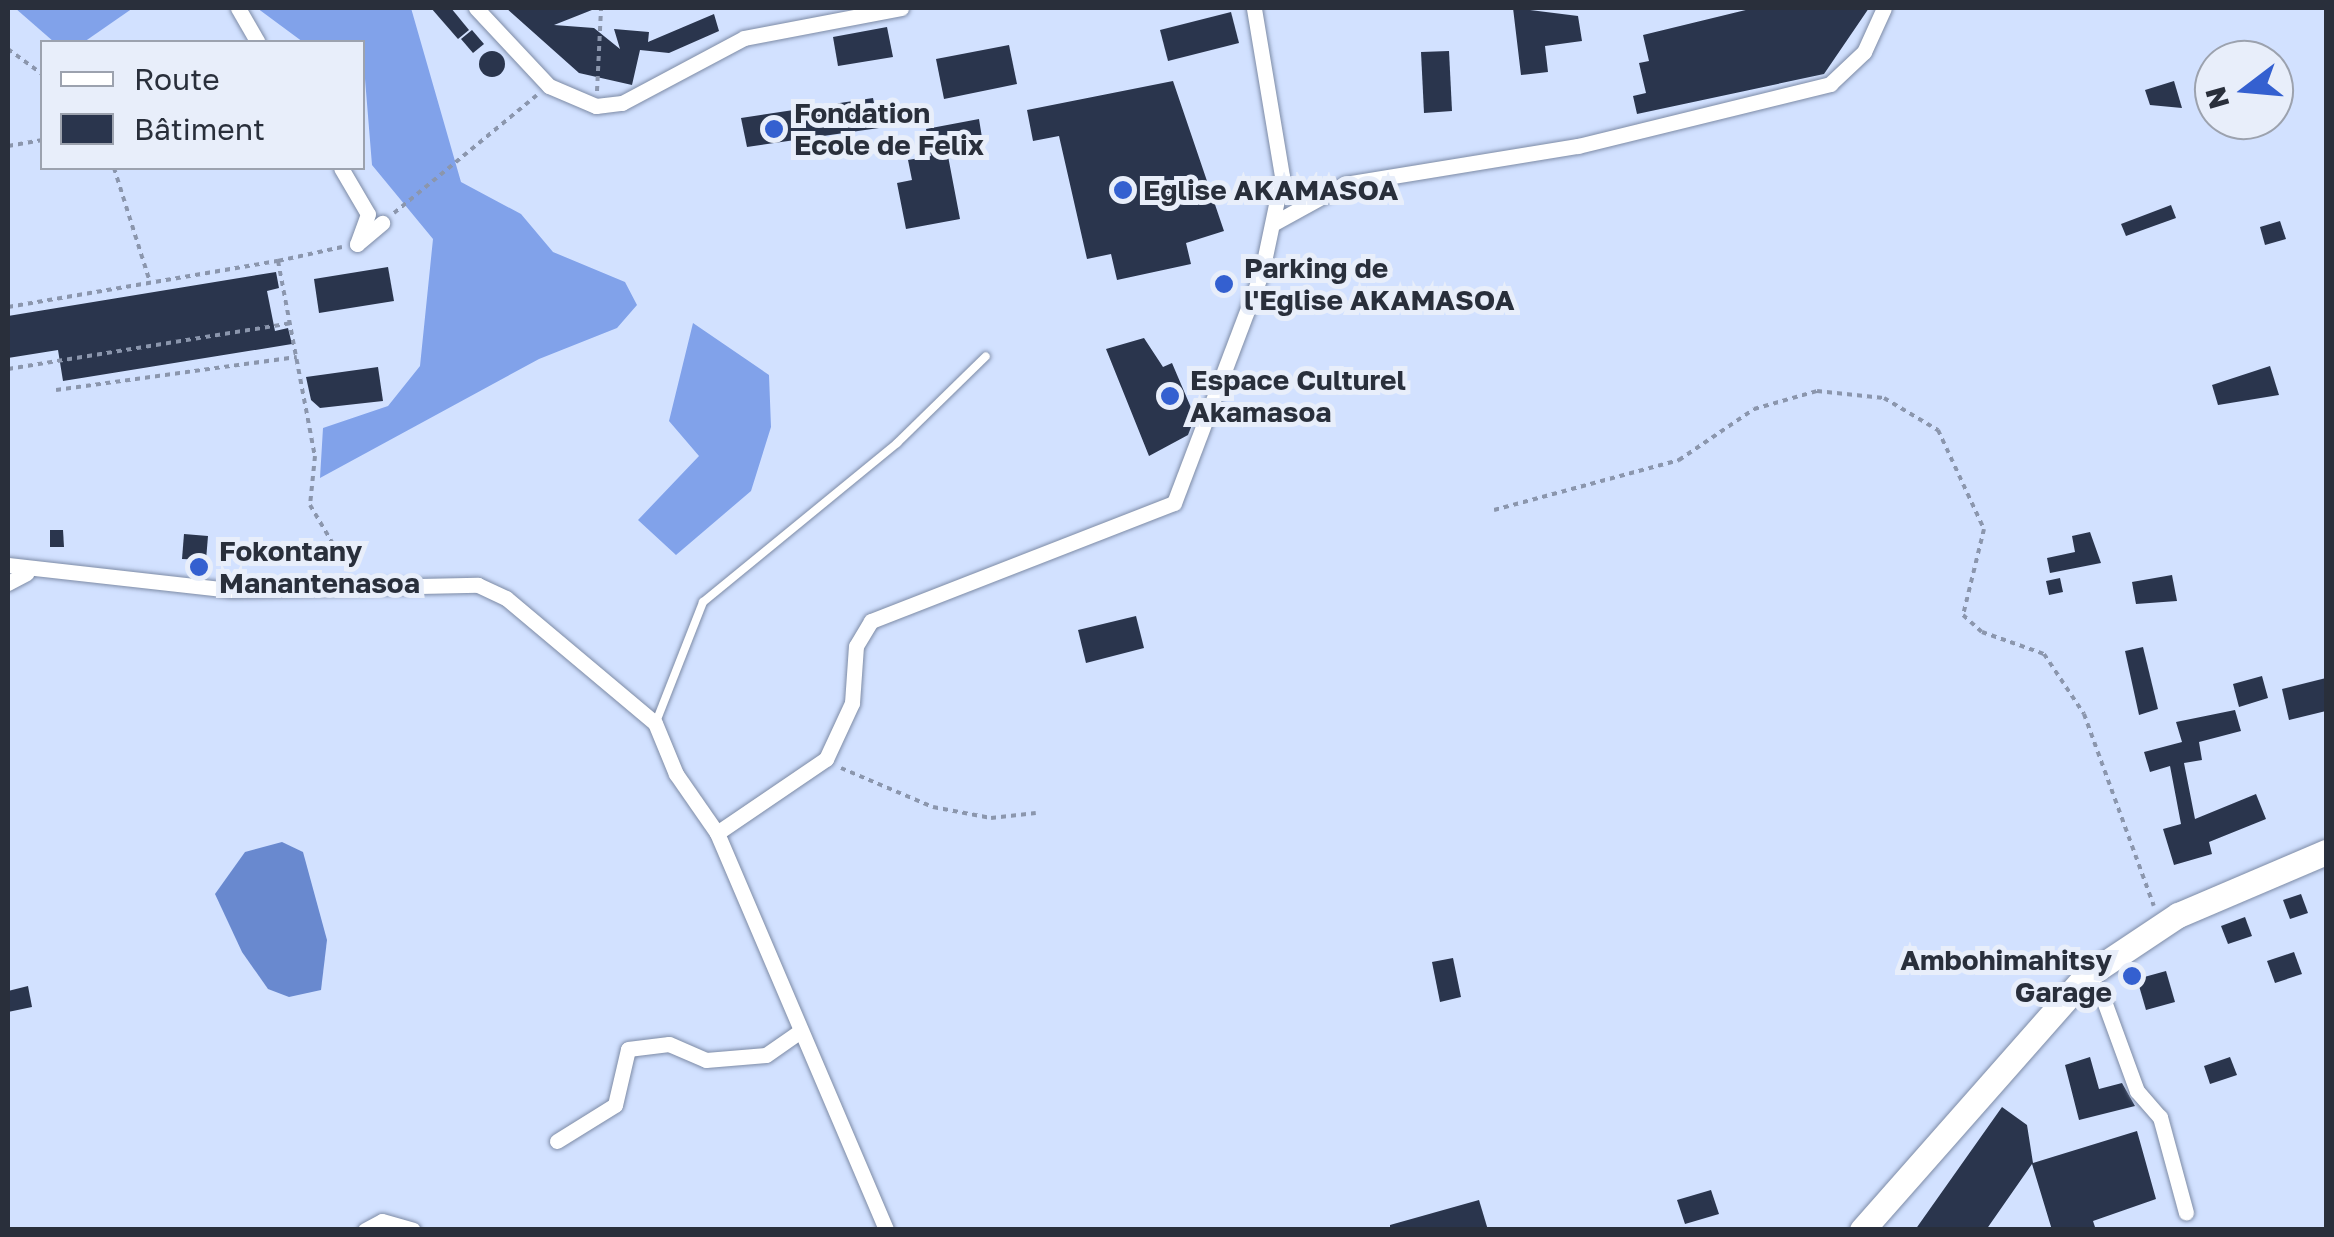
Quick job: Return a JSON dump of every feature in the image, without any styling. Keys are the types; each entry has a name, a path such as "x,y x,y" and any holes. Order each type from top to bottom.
{"main road":[{"path":"1862,1230 2085,977 2161,925 2326,852"}],"street":[{"path":"238,8 257,40"},
{"path":"476,8 549,86 596,106 622,103 744,38 901,8"},
{"path":"717,832 826,759 852,704 856,646 871,621 1174,503 1274,222 1282,176 1275,98 1254,8"},
{"path":"1274,222 1345,184 1578,146 1830,84 1864,52 1884,8"},
{"path":"342,170 368,214 357,244"},
{"path":"357,244 382,223"},
{"path":"8,565 27,573 352,592 478,585 635,698 656,723 676,774 717,832 886,1230"},
{"path":"8,582 27,573"},
{"path":"2085,977 2104,1000 2137,1091 2160,1116 2186,1214"},
{"path":"557,1141 616,1105 628,1049 669,1044 706,1060 766,1056 800,1032"},
{"path":"365,1230 382,1221 413,1230"}],"lane":[{"path":"656,723 703,602 897,443 986,356"}],"path":[{"path":"596,106 601,8"},
{"path":"8,49 40,73"},
{"path":"382,223 549,86"},
{"path":"8,146 40,140"},
{"path":"115,170 151,284"},
{"path":"8,307 357,244"},
{"path":"278,261 316,456 310,505 352,592"},
{"path":"8,369 293,323"},
{"path":"56,390 297,357"},
{"path":"1494,510 1679,460 1754,409 1817,391 1884,398 1938,430 1984,529 1964,615 1982,632 2044,654 2084,714 2161,925"},
{"path":"826,759 932,807 991,818 1036,813"}],"shaded area":[{"path":"15,8 133,8 87,40 52,40"},
{"path":"257,8 411,8 461,182 521,214 553,252 625,282 637,305 617,328 539,359 320,478 323,428 388,406 420,366 433,239 372,165 365,40 300,40"},
{"path":"693,323 769,375 771,427 751,491 676,555 638,520 699,456 669,421"},
{"path":"282,842 303,852 327,940 321,990 289,997 268,989 242,952 215,894 245,852"}],"building":[{"path":"431,8 451,8 469,30 458,39"},
{"path":"506,8 597,8 554,25 594,28 620,49 614,29 649,32 648,42 714,14 719,31 669,53 640,50 632,85 579,73"},
{"path":"1513,8 1578,16 1582,41 1545,46 1548,72 1521,75"},
{"path":"1754,8 1869,8 1824,74 1637,114 1633,96 1646,93 1639,63 1649,61 1643,35"},
{"path":"1231,12 1239,43 1168,61 1160,30"},
{"path":"887,27 893,57 838,66 833,37"},
{"path":"472,30 484,44 473,53 461,39"},
{"path":"1009,45 1017,84 944,99 936,59"},
{"path":"492,51 501,55 505,64 501,73 492,77 483,73 479,64 483,55"},
{"path":"1449,51 1452,111 1424,113 1421,52"},
{"path":"1173,81 1224,231 1186,243 1191,264 1117,280 1111,254 1087,259 1059,136 1033,141 1027,110"},
{"path":"2174,81 2182,108 2150,105 2145,90"},
{"path":"873,98 879,128 747,147 741,118"},
{"path":"979,119 984,150 948,156 960,219 906,229 897,183 912,180 908,160 931,156 926,129"},
{"path":"2171,205 2176,218 2126,236 2121,224"},
{"path":"2280,221 2286,239 2265,245 2260,227"},
{"path":"388,267 394,301 319,313 314,279"},
{"path":"276,272 279,288 267,291 275,331 288,328 292,344 63,381 58,350 8,358 8,316"},
{"path":"1144,338 1163,367 1172,363 1195,417 1188,435 1149,456 1106,349"},
{"path":"2270,366 2279,395 2218,405 2212,385"},
{"path":"378,367 383,401 320,408 311,400 306,377"},
{"path":"50,530 63,530 64,547 50,547"},
{"path":"2090,532 2101,563 2050,573 2047,558 2075,552 2072,536"},
{"path":"184,534 208,536 206,560 182,559"},
{"path":"2172,575 2177,601 2136,604 2132,582"},
{"path":"2060,578 2063,592 2049,595 2046,581"},
{"path":"1136,616 1144,648 1086,663 1078,630"},
{"path":"2143,647 2158,709 2139,715 2125,651"},
{"path":"2262,676 2268,698 2239,707 2233,684"},
{"path":"2326,678 2326,711 2289,720 2282,689"},
{"path":"2235,710 2241,731 2199,742 2202,760 2184,763 2195,819 2256,794 2266,819 2209,842 2212,854 2174,865 2163,829 2181,824 2170,766 2150,772 2144,752 2182,742 2176,722"},
{"path":"2301,894 2308,913 2290,919 2283,900"},
{"path":"2245,917 2252,936 2228,944 2221,926"},
{"path":"2294,952 2302,974 2275,983 2267,961"},
{"path":"1453,958 1461,997 1440,1002 1432,962"},
{"path":"2166,971 2175,1002 2146,1010 2137,979"},
{"path":"28,986 32,1007 8,1012 8,991"},
{"path":"2090,1057 2099,1089 2122,1083 2135,1106 2079,1120 2065,1065"},
{"path":"2230,1057 2237,1075 2210,1084 2204,1066"},
{"path":"2002,1107 2027,1125 2033,1163 2137,1131 2156,1199 2093,1221 2096,1230 2052,1230 2032,1164 1986,1230 1915,1230"},
{"path":"1711,1190 1719,1214 1685,1224 1677,1200"},
{"path":"1479,1200 1488,1230 1390,1230 1390,1225"}],"place":[{"name":"Fondation Ecole de Felix","path":"774,129"},
{"name":"Eglise AKAMASOA","path":"1123,190"},
{"name":"Parking de l'Eglise AKAMASOA","path":"1224,284"},
{"name":"Espace Culturel Akamasoa","path":"1170,396"},
{"name":"Fokontany Manantenasoa","path":"199,567"},
{"name":"Ambohimahitsy Garage","path":"2132,976"}]}
